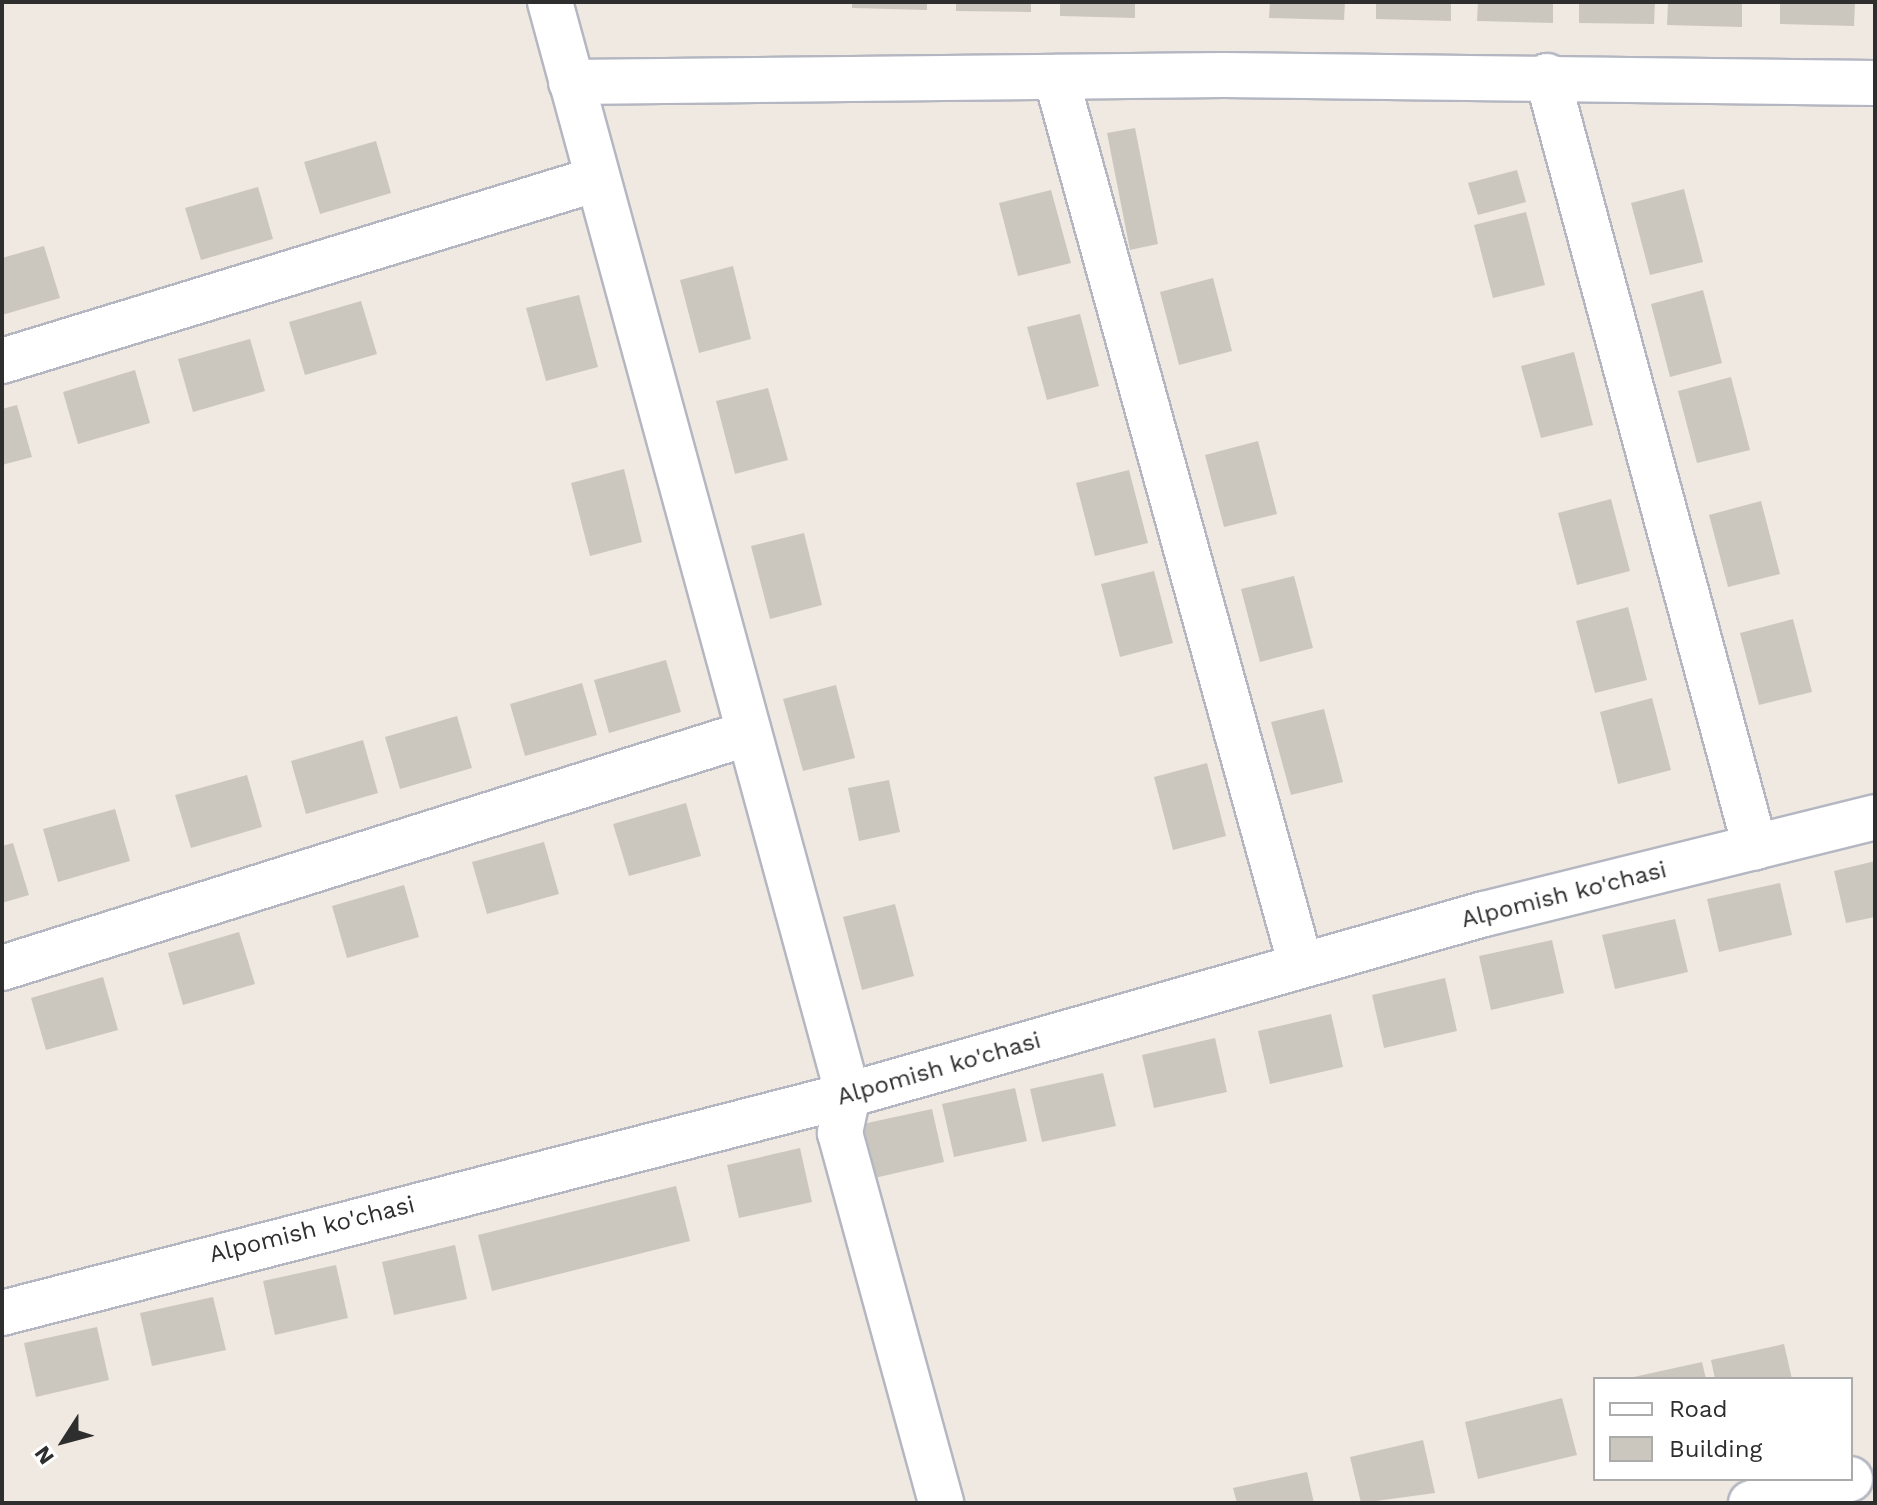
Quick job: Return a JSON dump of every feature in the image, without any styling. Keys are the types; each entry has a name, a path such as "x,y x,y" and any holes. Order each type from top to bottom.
{"street":[{"path":"550,2 848,1095 840,1133 941,1503"},
{"path":"571,82 1547,76 1875,83"},
{"path":"1547,76 1755,847"},
{"path":"1056,77 1301,966"},
{"path":"2,361 597,179"},
{"path":"2,968 749,733"},
{"name":"Alpomish ko'chasi","path":"2,1313 848,1095 1301,966 1875,817"},
{"path":"1853,1478 1875,1473"},
{"path":"1751,1503 1842,1481"}],"building":[{"path":"852,2 927,2 927,10 852,8"},
{"path":"956,2 1031,2 1031,12 956,11"},
{"path":"1060,2 1135,2 1135,18 1060,16"},
{"path":"1270,2 1345,2 1344,20 1269,18"},
{"path":"1376,2 1451,2 1451,21 1376,19"},
{"path":"1478,2 1553,2 1553,23 1477,21"},
{"path":"1579,2 1655,2 1654,24 1579,23"},
{"path":"1668,2 1742,2 1742,27 1667,25"},
{"path":"1780,2 1855,2 1854,26 1780,24"},
{"path":"1135,128 1158,244 1130,250 1107,133"},
{"path":"376,141 391,193 320,214 304,162"},
{"path":"1517,170 1526,202 1478,215 1468,183"},
{"path":"258,187 273,239 201,260 185,208"},
{"path":"1684,189 1703,262 1650,275 1631,203"},
{"path":"1051,190 1071,263 1018,276 999,203"},
{"path":"1526,212 1545,285 1493,298 1474,225"},
{"path":"44,246 60,298 2,315 2,258"},
{"path":"733,266 751,339 699,353 680,280"},
{"path":"1213,278 1232,351 1179,365 1160,292"},
{"path":"1703,290 1722,363 1670,377 1651,304"},
{"path":"579,295 598,367 546,381 526,308"},
{"path":"361,301 377,354 305,375 289,322"},
{"path":"1080,314 1099,386 1047,400 1027,327"},
{"path":"250,339 265,391 193,412 178,359"},
{"path":"1574,352 1593,425 1541,438 1521,366"},
{"path":"135,370 150,423 78,444 63,392"},
{"path":"1731,377 1750,450 1697,463 1678,391"},
{"path":"768,388 788,460 735,474 716,401"},
{"path":"17,405 32,457 2,465 2,409"},
{"path":"1258,441 1277,514 1224,527 1205,455"},
{"path":"624,469 642,542 590,556 571,483"},
{"path":"1129,470 1148,543 1095,556 1076,483"},
{"path":"1611,499 1630,571 1577,585 1558,513"},
{"path":"1761,501 1780,574 1728,587 1709,515"},
{"path":"804,533 822,605 770,619 751,546"},
{"path":"1154,571 1173,643 1120,657 1101,584"},
{"path":"1294,576 1313,648 1260,662 1241,589"},
{"path":"1628,607 1647,680 1595,693 1576,621"},
{"path":"1793,619 1812,692 1759,705 1740,633"},
{"path":"666,660 681,712 609,733 594,680"},
{"path":"582,683 597,735 525,756 510,704"},
{"path":"836,685 855,758 803,771 783,699"},
{"path":"1652,698 1671,770 1618,784 1600,712"},
{"path":"1324,709 1343,782 1291,795 1271,722"},
{"path":"457,716 472,768 400,789 385,737"},
{"path":"363,740 378,793 306,814 291,761"},
{"path":"1207,763 1226,836 1173,850 1154,777"},
{"path":"247,775 262,827 191,848 175,795"},
{"path":"889,780 900,832 859,841 848,788"},
{"path":"686,803 701,856 629,876 613,824"},
{"path":"115,809 130,861 58,882 43,829"},
{"path":"544,842 559,894 487,914 472,862"},
{"path":"13,843 29,895 2,903 2,846"},
{"path":"1875,861 1875,917 1846,923 1834,871"},
{"path":"1780,883 1792,935 1719,952 1707,899"},
{"path":"404,885 419,937 347,958 332,906"},
{"path":"895,904 914,976 862,990 843,917"},
{"path":"1675,919 1688,972 1615,989 1602,935"},
{"path":"239,932 255,984 183,1005 168,953"},
{"path":"1552,940 1564,993 1491,1010 1479,956"},
{"path":"103,977 118,1030 46,1050 31,998"},
{"path":"1445,978 1457,1031 1384,1048 1372,995"},
{"path":"1331,1014 1343,1067 1270,1084 1258,1031"},
{"path":"1215,1038 1227,1092 1154,1108 1142,1055"},
{"path":"1103,1073 1116,1126 1042,1142 1030,1089"},
{"path":"1015,1088 1027,1141 954,1157 942,1104"},
{"path":"932,1109 944,1162 870,1179 858,1125"},
{"path":"800,1148 812,1202 739,1218 727,1165"},
{"path":"676,1186 690,1241 492,1291 478,1235"},
{"path":"455,1245 467,1299 394,1315 382,1262"},
{"path":"336,1265 348,1318 275,1335 263,1281"},
{"path":"213,1297 226,1350 152,1366 140,1313"},
{"path":"97,1327 109,1380 36,1397 24,1343"},
{"path":"1784,1344 1792,1377 1715,1377 1711,1360"},
{"path":"1702,1362 1706,1377 1634,1377"},
{"path":"1562,1398 1577,1455 1478,1479 1465,1422"},
{"path":"1423,1440 1435,1493 1361,1503 1350,1457"},
{"path":"1307,1472 1314,1503 1237,1503 1233,1488"}]}
